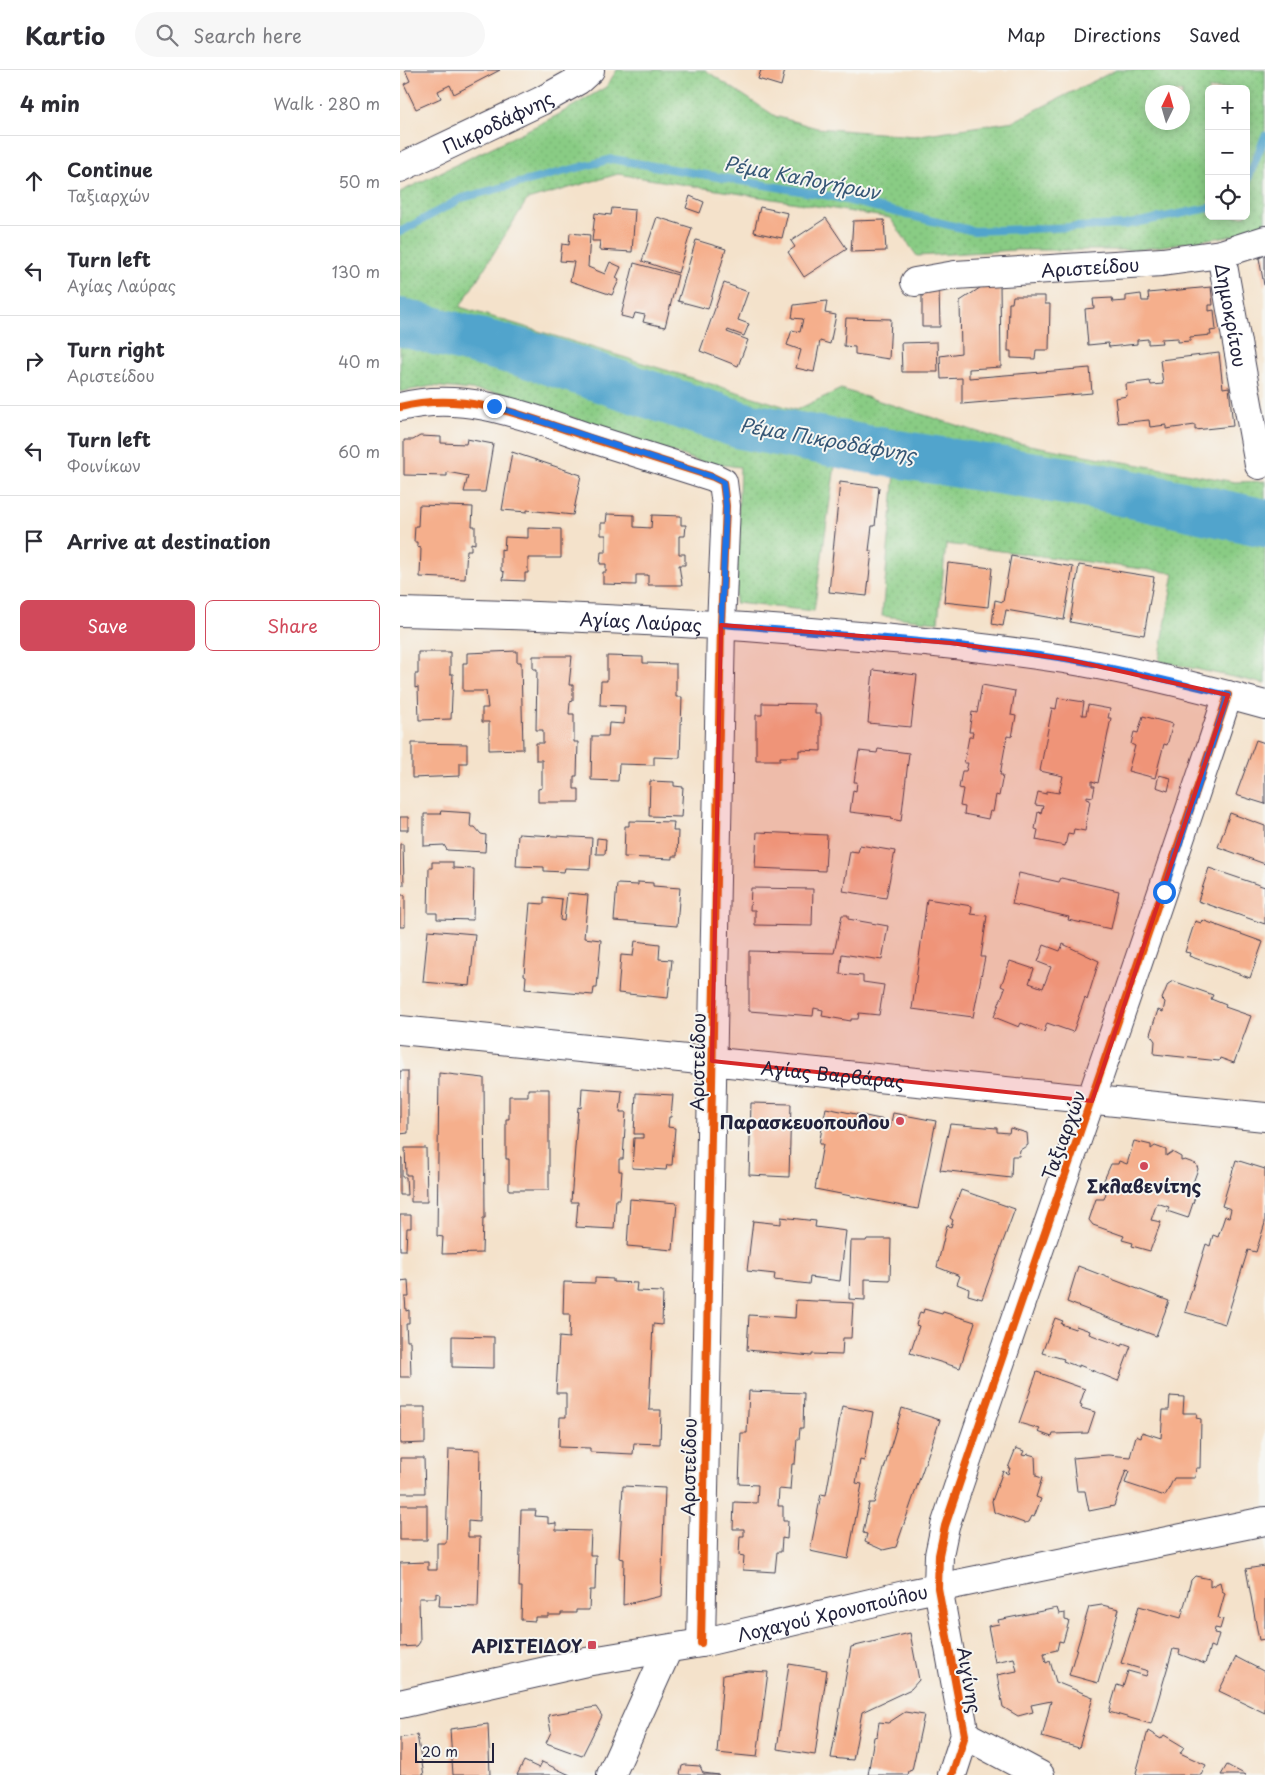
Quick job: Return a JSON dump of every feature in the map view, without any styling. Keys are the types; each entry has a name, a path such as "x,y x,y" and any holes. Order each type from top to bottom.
{"street":[{"name":"Πικροδάφνης","path":"400,168 541,101 580,80 590,70"},
{"name":"Αριστείδου","path":"914,282 955,275 1162,262 1222,254 1265,240"},
{"name":"Δημοκρίτου","path":"1222,254 1259,464"},
{"name":"Αριστείδου","path":"400,407 414,404 450,402 494,406 713,477 723,482 726,506 721,625 701,1643"},
{"name":"Αγίας Λαύρας","path":"400,612 528,615 721,625 951,644 1056,658 1144,674 1265,705"},
{"name":"Ταξιαρχών","path":"938,1588 939,1555 945,1526 1014,1318 1092,1101 1164,892 1228,695"},
{"name":"Αγίας Βαρβάρας","path":"400,1030 1265,1117"},
{"name":"Λοχαγού Χρονοπούλου","path":"400,1704 586,1662 701,1643 938,1588 1265,1520"},
{"name":"Αιγίνης","path":"938,1588 965,1736 952,1775"},
{"path":"611,1775 668,1649"},
{"path":"965,1736 1040,1775"}],"highlighted area":[{"path":"721,625 951,643 1065,659 1228,695 1092,1101 712,1061"}],"green space":[{"path":"617,70 705,70 775,116 817,128 914,136 1014,121 1116,70 1265,70 1265,227 1235,235 1137,250 1016,250 917,256 890,218 618,174 527,200 460,307 796,410 841,389 1007,441 1235,482 1265,481 1265,684 1159,661 1174,573 946,544 938,622 882,616 896,462 837,452 814,611 735,603 740,467 701,462 501,393 432,386 400,392 400,192 556,116 606,87"}],"building":[{"path":"405,70 500,70 454,94 450,85 438,91 441,98 416,109 404,84 410,81"},
{"path":"761,70 785,70 781,86 758,79"},
{"path":"690,196 704,202 700,213 686,208"},
{"path":"760,207 788,213 782,238 754,232"},
{"path":"612,208 635,210 632,252 599,250 600,241 592,241 595,213 611,215"},
{"path":"657,217 692,228 678,273 642,261"},
{"path":"826,218 847,249 804,277 788,252 795,247 791,241"},
{"path":"884,220 886,251 851,252 853,221"},
{"path":"570,233 590,235 588,267 605,274 610,262 621,267 616,278 619,280 612,295 570,281 574,262 560,261 562,244 569,245"},
{"path":"696,240 726,249 708,309 678,301"},
{"path":"1265,255 1265,285 1264,285 1259,258"},
{"path":"634,263 678,275 665,327 643,322 645,315 635,313 633,319 621,316"},
{"path":"724,283 748,292 738,320 749,324 744,336 728,330 727,332 748,340 738,366 700,351"},
{"path":"986,284 1000,284 1001,367 969,369 969,378 1090,368 1092,393 962,404 962,378 941,379 940,356 961,353 960,301"},
{"path":"1211,287 1213,305 1209,305 1209,311 1214,310 1216,330 1210,331 1211,335 1190,337 1190,341 1178,342 1178,338 1161,339 1162,343 1148,344 1148,339 1137,340 1137,344 1109,347 1108,343 1088,345 1085,309 1094,308 1093,299 1112,298 1113,302 1126,301 1126,296 1141,294 1142,301 1149,301 1148,293"},
{"path":"939,290 940,327 922,327 922,291"},
{"path":"1013,296 1045,296 1045,304 1050,304 1049,350 1036,350 1035,359 1011,358 1011,351 1008,351 1009,303 1012,303"},
{"path":"827,301 825,313 836,315 830,344 820,341 814,372 796,368 801,350 787,345 792,330 800,332 803,319 792,318 794,305"},
{"path":"846,318 891,319 889,359 855,354 855,347 844,346"},
{"path":"937,342 938,372 902,372 901,343"},
{"path":"1219,353 1223,388 1229,387 1233,426 1195,430 1195,425 1166,429 1166,425 1150,427 1149,420 1118,423 1115,398 1127,396 1126,384 1150,381 1151,385 1163,384 1160,360"},
{"path":"420,436 441,437 441,443 466,444 467,439 493,444 485,492 464,492 468,476 447,472 447,476 404,475 404,440 413,440"},
{"path":"512,452 581,475 573,515 527,510 527,512 502,510"},
{"path":"840,482 879,487 875,526 872,526 869,551 872,551 867,596 829,592"},
{"path":"419,505 473,507 472,526 475,526 475,544 471,543 471,550 467,550 465,579 420,577 421,548 417,547 417,542 414,542 415,526 418,526"},
{"path":"607,514 634,515 634,527 651,528 652,515 681,516 681,525 686,525 685,536 679,536 679,554 685,554 685,565 679,565 682,585 648,585 648,575 636,575 636,585 603,584 603,572 606,572 606,564 600,564 601,552 606,552 606,535 601,535 601,523 606,523"},
{"path":"528,528 561,529 561,558 528,558 528,573 525,573 525,581 503,580 504,572 501,571 501,549 504,550 505,537 528,538"},
{"path":"1011,556 1073,567 1064,620 1006,610 1003,626 992,624 995,600 1003,602"},
{"path":"948,563 992,568 988,607 944,602"},
{"path":"1079,565 1154,577 1144,635 1070,622"},
{"path":"517,651 517,662 521,662 523,749 489,750 489,722 482,722 482,708 488,708 486,691 463,691 463,663 467,663 467,653"},
{"path":"418,652 450,652 450,674 453,674 451,719 419,720 418,687 415,688 415,674 418,674"},
{"path":"533,656 572,656 569,685 573,685 573,701 570,702 569,714 574,714 574,742 578,742 577,776 574,776 574,789 579,789 579,802 538,802 538,789 542,788 542,760 536,760 536,743 543,743 543,730 536,730 537,669 533,669"},
{"path":"607,656 643,657 643,663 676,664 676,697 682,697 680,758 654,757 654,765 619,764 618,781 591,780 592,736 608,736 609,723 624,724 625,706 600,705 601,681 607,681"},
{"path":"873,670 917,675 911,727 868,723"},
{"path":"982,685 1015,691 1011,715 1016,716 1012,737 1007,736 1000,775 1003,775 999,796 996,795 993,812 990,811 988,819 964,814 965,807 960,806 963,789 959,788 962,771 966,771 968,763 964,763 969,737 972,737 973,732 969,732 972,712 977,713"},
{"path":"1058,698 1084,702 1082,715 1086,715 1088,705 1110,709 1108,718 1111,718 1098,783 1092,781 1092,786 1095,786 1093,797 1087,796 1087,799 1090,800 1085,831 1074,829 1073,834 1068,833 1065,846 1036,840 1038,830 1035,829 1038,812 1041,813 1043,806 1035,805 1038,792 1046,794 1046,791 1059,793 1063,776 1040,771 1052,708 1056,709"},
{"path":"762,703 815,704 815,714 821,714 821,751 799,750 799,757 780,757 780,760 756,760 756,715 762,715"},
{"path":"1143,716 1173,724 1167,745 1164,744 1155,778 1128,771 1135,746 1131,744 1134,732 1138,733"},
{"path":"1256,740 1265,743 1265,804 1236,795"},
{"path":"412,743 467,744 467,763 460,763 460,776 412,778"},
{"path":"878,749 909,753 901,821 891,819 892,817 850,812 853,790 856,791 857,782 854,782 859,751 877,753"},
{"path":"1159,775 1171,778 1168,791 1156,787"},
{"path":"650,781 674,782 674,786 683,787 681,817 649,816"},
{"path":"441,811 471,813 470,827 475,827 481,834 486,835 485,852 447,850 444,845 424,846 424,814 440,814"},
{"path":"1230,813 1265,826 1265,864 1218,847"},
{"path":"400,817 408,817 408,830 400,830"},
{"path":"629,821 674,822 673,831 678,831 677,856 672,856 672,859 624,857 625,826 629,826"},
{"path":"757,832 827,835 825,871 755,868"},
{"path":"518,834 592,838 590,869 565,868 564,872 544,871 544,867 516,866"},
{"path":"597,838 606,839 605,854 596,854"},
{"path":"400,844 403,844 404,885 400,885"},
{"path":"860,845 895,851 886,898 843,891 850,851 858,852"},
{"path":"432,862 453,862 453,868 474,869 473,920 437,919 437,913 428,913 429,868 432,868"},
{"path":"1209,868 1265,887 1265,924 1198,901"},
{"path":"1019,873 1059,882 1061,878 1119,891 1111,929 1068,920 1069,917 1012,904"},
{"path":"638,882 653,883 653,886 680,888 677,926 614,921 617,884 638,885"},
{"path":"751,888 813,889 812,926 755,925 755,910 750,910"},
{"path":"567,893 588,895 584,938 601,940 597,988 594,988 593,995 525,989 526,976 524,975 530,903 544,904 544,897 562,899 560,920 564,921"},
{"path":"400,895 405,895 405,927 400,927"},
{"path":"927,899 972,906 971,914 987,916 981,957 985,957 973,1017 912,1009"},
{"path":"842,915 848,915 848,919 888,926 882,960 842,954 840,974 863,976 863,982 884,985 879,1015 859,1013 858,1019 851,1019 851,1021 822,1016 823,1010 814,1008 813,1016 749,1011 749,951 834,953"},
{"path":"1202,920 1263,942 1250,978 1189,956 1190,953 1185,952 1195,921 1201,923"},
{"path":"428,930 475,934 470,986 423,982"},
{"path":"635,941 660,944 659,959 672,960 668,998 618,993 621,955 633,956"},
{"path":"1063,944 1099,961 1087,1000 1085,998 1073,1032 1047,1023 1044,1032 1021,1023 1019,1027 994,1017 1005,988 1001,986 1010,961 1034,969 1029,983 1043,988 1051,967 1038,962 1044,945 1060,951"},
{"path":"1173,981 1213,995 1211,999 1226,1005 1225,1007 1251,1016 1234,1063 1220,1058 1219,1061 1154,1054 1155,1041 1150,1034 1158,1010 1163,1012 1165,1002 1162,999 1168,984"},
{"path":"400,1071 408,1071 408,1133 400,1134"},
{"path":"439,1073 484,1078 485,1218 483,1218 482,1253 442,1254 443,1237 437,1236"},
{"path":"582,1088 622,1091 620,1112 626,1112 623,1159 619,1159 619,1171 622,1171 620,1199 616,1199 614,1229 576,1227 578,1202 571,1202 578,1107 581,1108"},
{"path":"528,1089 549,1089 549,1190 509,1190 509,1159 506,1159 506,1119 509,1119 509,1096 528,1096"},
{"path":"636,1093 673,1095 668,1127 675,1128 672,1165 667,1165 666,1170 632,1168 634,1138 643,1138 643,1134 634,1134"},
{"path":"751,1103 791,1104 789,1177 749,1175"},
{"path":"826,1108 885,1120 883,1127 890,1128 893,1113 936,1121 918,1209 815,1189 823,1144 819,1144"},
{"path":"950,1124 997,1128 997,1132 1009,1133 1010,1128 1027,1133 1028,1145 1020,1150 1019,1156 1012,1156 1011,1178 940,1170"},
{"path":"1134,1141 1151,1145 1151,1149 1155,1146 1166,1150 1166,1156 1172,1152 1181,1157 1181,1161 1185,1160 1196,1164 1198,1169 1191,1188 1197,1191 1188,1218 1167,1211 1169,1207 1157,1203 1151,1220 1161,1222 1150,1251 1132,1246 1133,1243 1122,1240 1124,1236 1093,1225 1089,1220 1096,1199 1104,1199 1109,1184 1104,1180 1111,1164 1118,1164 1119,1161 1127,1164"},
{"path":"405,1148 426,1148 427,1202 411,1202 411,1175 406,1175"},
{"path":"400,1158 402,1158 402,1177 406,1177 407,1195 400,1195"},
{"path":"1236,1160 1265,1169 1265,1223 1256,1252 1248,1250 1225,1324 1185,1312 1206,1244 1210,1246 1213,1235 1218,1237 1225,1216 1229,1217 1231,1209 1222,1206"},
{"path":"961,1190 1015,1209 982,1299 968,1295 969,1289 957,1284 960,1276 937,1267 947,1225 951,1227 953,1220 950,1218"},
{"path":"630,1199 677,1203 673,1250 627,1246"},
{"path":"400,1215 411,1215 411,1228 407,1228 406,1250 400,1250"},
{"path":"781,1217 816,1221 815,1227 846,1231 840,1281 810,1277 809,1284 774,1280 775,1274 747,1271 753,1221 781,1224"},
{"path":"867,1239 891,1239 890,1280 865,1279 865,1300 849,1299 851,1241 866,1241"},
{"path":"1078,1266 1169,1301 1156,1336 1067,1302"},
{"path":"595,1278 613,1279 613,1282 637,1283 636,1291 663,1292 662,1325 653,1324 649,1410 661,1410 660,1444 634,1443 633,1454 590,1452 590,1448 559,1447 560,1417 566,1417 566,1393 556,1393 559,1337 569,1338 570,1314 563,1314 564,1282 595,1283"},
{"path":"408,1280 409,1297 405,1297 406,1311 409,1310 409,1324 406,1324 407,1341 410,1341 411,1377 400,1377 400,1281"},
{"path":"796,1300 853,1303 851,1338 843,1338 842,1355 812,1354 812,1356 747,1350 749,1315 795,1318"},
{"path":"924,1309 942,1314 943,1312 975,1322 960,1368 910,1353 919,1326 916,1325 920,1312 923,1313"},
{"path":"1055,1318 1063,1321 1061,1324 1075,1329 1076,1326 1090,1331 1089,1334 1122,1346 1123,1343 1131,1346 1118,1381 1079,1365 1079,1367 1063,1361 1064,1359 1042,1353"},
{"path":"452,1336 494,1337 494,1368 452,1367"},
{"path":"1037,1372 1085,1389 1080,1404 1082,1405 1081,1408 1095,1412 1088,1433 1053,1434 1052,1437 1038,1432 1040,1429 1019,1423"},
{"path":"749,1391 804,1393 803,1428 800,1428 799,1439 797,1439 795,1464 792,1464 790,1490 779,1489 778,1506 783,1506 783,1521 788,1521 787,1539 782,1538 781,1552 777,1552 775,1572 743,1570 744,1556 739,1555 740,1536 744,1536 744,1529 733,1529 734,1502 757,1503 758,1485 739,1484 741,1433 747,1433"},
{"path":"1170,1396 1184,1397 1183,1413 1197,1413 1196,1418 1201,1419 1200,1468 1196,1468 1195,1478 1174,1478 1165,1496 1125,1483 1129,1471 1126,1470 1114,1506 1089,1511 1085,1491 1077,1491 1073,1458 1108,1455 1130,1457 1136,1436 1141,1438 1142,1432 1161,1438 1163,1410 1169,1410"},
{"path":"842,1406 873,1412 864,1461 860,1460 856,1483 862,1484 848,1559 810,1551 821,1494 826,1495"},
{"path":"400,1407 425,1407 425,1443 400,1444"},
{"path":"902,1408 940,1420 896,1547 883,1550 865,1542 867,1534 863,1533 869,1503 874,1503"},
{"path":"1016,1448 1024,1451 1022,1455 1035,1456 1036,1476 1042,1478 1036,1497 1041,1499 1034,1517 1032,1516 1029,1522 1024,1523 994,1512 992,1501 1003,1471 1008,1474 1010,1468 1008,1468"},
{"path":"449,1449 480,1450 479,1522 468,1521 468,1537 480,1537 478,1607 439,1606 440,1594 436,1593 436,1598 419,1598 420,1642 417,1646 400,1647 400,1563 428,1562 428,1570 437,1570 437,1543 446,1543"},
{"path":"400,1458 424,1458 425,1493 400,1493"},
{"path":"623,1486 665,1488 661,1596 623,1605 624,1559 619,1558"},
{"path":"400,1505 427,1505 427,1540 400,1540"},
{"path":"521,1510 536,1510 535,1516 548,1517 548,1524 556,1523 556,1530 591,1531 590,1555 596,1555 595,1590 590,1590 589,1610 576,1610 576,1613 561,1613 561,1615 548,1615 548,1617 535,1617 535,1621 521,1620 522,1587 519,1587"},
{"path":"1265,1566 1265,1639 1259,1640 1246,1569"},
{"path":"1195,1576 1210,1579 1210,1587 1220,1582 1222,1591 1225,1593 1218,1618 1223,1619 1220,1629 1215,1628 1214,1633 1219,1634 1215,1648 1210,1646 1205,1664 1179,1654 1180,1650 1173,1649 1151,1724 1109,1712 1117,1685 1123,1687 1128,1671 1146,1676 1148,1671 1121,1663 1139,1606 1181,1618 1191,1580"},
{"path":"1102,1605 1119,1609 1098,1683 1069,1675 1089,1607"},
{"path":"1057,1608 1059,1614 1065,1613 1065,1620 1069,1621 1063,1642 1059,1641 1057,1650 1044,1653 1046,1663 1050,1661 1056,1682 1093,1697 1079,1748 1042,1737 1051,1701 1031,1705 1033,1712 1018,1716 1003,1707 997,1675 1017,1671 1014,1658 995,1662 988,1626 999,1624 998,1620"},
{"path":"910,1633 919,1680 911,1689 862,1712 853,1760 831,1758 851,1647"},
{"path":"1236,1657 1265,1672 1265,1713 1219,1691"},
{"path":"789,1664 827,1670 815,1755 777,1749"},
{"path":"749,1671 768,1672 757,1757 717,1753 723,1675"},
{"path":"596,1707 602,1716 582,1756 546,1743 551,1732 548,1715"},
{"path":"905,1712 924,1715 912,1770 909,1771 908,1775 868,1775 874,1737 877,1736 879,1722 888,1723"},
{"path":"488,1724 490,1775 453,1775 450,1729"},
{"path":"1148,1731 1161,1739 1164,1735 1184,1747 1180,1753 1206,1765 1201,1775 1138,1775 1136,1773"},
{"path":"417,1735 424,1775 400,1775 400,1738"},
{"path":"524,1761 539,1768 542,1762 570,1775 517,1775"},
{"path":"1227,1765 1246,1775 1221,1775"},
{"path":"682,1766 700,1766 703,1773 719,1775 680,1775"}],"waterway":[{"name":"Ρέμα Καλογήρων","path":"1250,175 1265,136"},
{"name":"Ρέμα Καλογήρων","path":"400,232 462,198 612,159 830,196 974,231 1125,225 1205,209"},
{"name":"Ρέμα Πικροδάφνης","path":"400,322 534,356 741,425 866,449 1085,484 1265,523"}],"cycle path":[{"path":"400,407 450,402 498,409 522,415 713,477 723,482 726,506 721,625 701,1643"},
{"path":"952,1775 965,1735 938,1588 939,1555 945,1526 1228,695"}],"place":[{"name":"Παρασκευοπουλου","path":"900,1121"},
{"name":"Σκλαβενίτης","path":"1144,1166"},
{"name":"ΑΡΙΣΤΕΙΔΟΥ","path":"592,1645"}],"route":[{"path":"494,406 536,418 723,482 726,506 721,625 951,644 1065,659 1144,674 1228,695 1164,892"}]}
